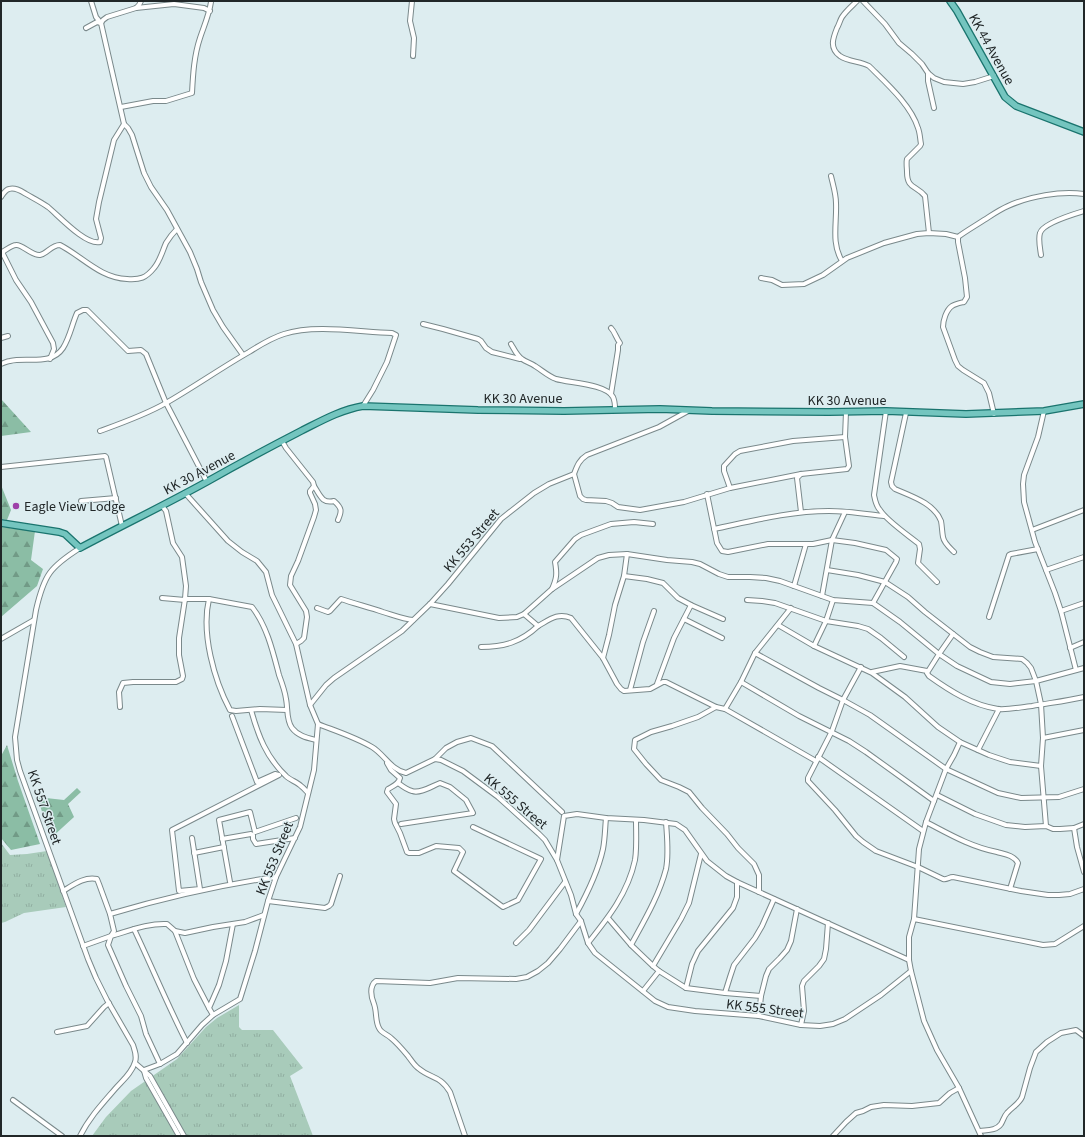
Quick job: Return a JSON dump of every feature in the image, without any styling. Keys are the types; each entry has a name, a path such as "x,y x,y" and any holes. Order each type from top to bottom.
{"main road":[{"name":"KK 44 Avenue","path":"950,1 1005,97 1016,106 1084,132"},
{"name":"KK 30 Avenue","path":"80,548 337,413 363,406 478,410 564,411 615,409 846,412 886,411 906,413 994,414 1044,411 1084,404"},
{"path":"1,523 65,534 80,548"}],"street":[{"path":"91,1 96,17 101,23 124,124 132,135 144,172 151,187 167,210 190,252 197,269 200,282 213,310 243,355"},
{"path":"136,8 140,5 140,1"},
{"path":"412,1 410,21 414,38 413,56"},
{"path":"857,1 842,16 832,40 833,46 835,51 840,56 869,66 895,92 913,118 918,128 921,144 907,159 907,179 911,185 923,192 925,196 930,233"},
{"path":"863,1 885,24 899,43 922,64 934,78 944,82 963,84 994,76"},
{"path":"121,107 153,101 166,101 192,93 195,58 200,38 210,11 211,2"},
{"path":"86,28 97,22 101,23 107,17 136,8 174,4 204,8 210,11"},
{"path":"928,72 928,81 934,108"},
{"path":"1,197 6,190 15,188 46,205 75,232 94,242 100,242 101,238 96,220 99,202 114,140 124,124"},
{"path":"831,176 836,201 835,238 838,254 842,261"},
{"path":"761,278 772,280 786,286 804,284 823,275 847,258 884,243 916,234 946,234 958,237 1008,206 1028,199 1050,194 1084,194"},
{"path":"1041,255 1039,233 1042,229 1059,220 1084,211"},
{"path":"50,359 54,349 54,343 1,252 19,245 26,250 41,255 56,245 60,245 98,271 118,278 140,279 147,275 159,262 166,244 177,229"},
{"path":"958,237 967,297 964,302 949,309 943,323 943,327 958,366 984,383 989,393 994,414"},
{"path":"1,364 10,361 50,359 62,349 69,335 77,312 87,310 128,350 141,350 145,352 166,403 207,482"},
{"path":"423,324 443,328 478,339 492,352 521,359 536,366 544,373 556,379 576,382 606,390 612,394 615,400 615,409"},
{"path":"611,328 620,343 618,345 612,394"},
{"path":"100,431 148,412 166,403 267,341 284,334 306,330 339,329 361,332 392,333 396,335 387,362 363,406"},
{"path":"1,338 8,336"},
{"path":"511,344 521,359"},
{"path":"690,410 658,427 582,458 574,474 580,496 586,500 606,501 618,507 640,510 684,502 730,488 801,474 847,469 845,437 846,412"},
{"path":"886,411 874,495 879,509 885,516 919,544 920,549 918,563 937,582"},
{"path":"1044,411 1038,437 1026,470 1023,484 1026,509 1038,549 1061,611 1076,670"},
{"path":"906,413 892,486 895,489 924,502 929,506 941,521 943,538 954,552"},
{"path":"730,488 724,471 724,466 735,454 740,451 793,441 845,437"},
{"path":"282,441 290,454 313,482 323,500 329,502 334,501 337,504 341,510 338,520"},
{"path":"1,467 104,456 106,457 122,526"},
{"name":"KK 553 Street","path":"310,705 326,685 334,678 402,631 430,604 501,519 534,493 549,484 574,474"},
{"path":"801,474 797,478 801,512"},
{"path":"296,644 304,638 308,617 290,585 291,576 298,561 316,510 310,493 314,486"},
{"path":"185,493 228,541 257,561 266,572 275,603 296,644 310,705 318,724 374,748 397,769 406,773 435,759 446,748 457,742 471,738 492,746 562,812"},
{"path":"707,494 717,543 722,551 728,552 768,544 806,544 832,540 855,543 886,550 897,559 873,603"},
{"path":"81,501 116,498"},
{"path":"120,706 119,692 123,683 176,682 182,679 183,676 179,655 179,638 186,586 182,557 173,543 166,511 162,506"},
{"path":"1032,530 1084,510"},
{"path":"714,529 801,512 830,511 885,516"},
{"path":"822,596 832,540 844,512"},
{"path":"552,589 557,580 555,562 575,539 581,535 611,524 634,522 653,524"},
{"path":"794,586 806,544"},
{"name":"KK 557 Street","path":"80,548 64,558 52,569 40,590 16,737 16,749 20,771 83,946 96,978 133,1045 136,1054 135,1063"},
{"path":"989,617 1009,555 1038,549"},
{"path":"430,604 499,618 517,617 524,614 552,589 598,558 609,555 627,554 692,562 700,564 728,577 766,578 780,581 833,600 873,603 900,622 939,654 957,666 991,682 1010,684 1036,681 1084,668"},
{"path":"603,658 615,605 624,576 627,554"},
{"path":"1046,570 1084,557"},
{"path":"827,570 858,575 885,582 908,597 970,647 993,657 1022,659 1027,663 1031,668 1036,681 1041,704 1043,738 1041,766 1046,826"},
{"path":"624,576 663,583 678,598 723,619"},
{"path":"162,598 185,600 209,599 252,607 257,614 274,655 286,698 289,722 298,734 316,740"},
{"path":"209,599 207,625 210,650 216,674 225,701 230,710 287,710"},
{"path":"317,608 328,612 341,599 405,619 413,620"},
{"path":"747,600 775,603 826,621 868,629 904,656"},
{"path":"814,646 826,621 833,600"},
{"path":"1061,611 1084,603"},
{"path":"657,685 674,638 691,605"},
{"path":"725,709 741,682 755,653 791,608"},
{"path":"630,690 642,642 654,611"},
{"path":"524,614 538,626"},
{"path":"481,648 495,647 519,640 530,634 538,626 556,616 565,615 571,618 603,658 612,676 621,689 650,689 663,682 666,682 716,708 725,709 817,759 923,831"},
{"path":"684,619 722,638"},
{"path":"1,639 34,620"},
{"path":"778,625 814,646 872,672 906,697 938,727 960,742 989,755 1010,762 1041,766"},
{"path":"927,671 953,634"},
{"path":"1070,648 1084,642"},
{"path":"755,653 870,715 946,769 998,793 1021,798 1044,798 1059,797 1084,788"},
{"path":"872,672 900,666 927,671"},
{"path":"861,667 843,700 832,731 808,778 808,781 835,810 856,836 876,851 918,867 943,880 953,877 1048,895 1070,894 1084,889"},
{"path":"927,671 928,676 962,697 983,705 1000,709 1013,709 1084,697"},
{"path":"741,682 799,716 832,731 866,752 934,801"},
{"path":"716,708 672,726 651,732 636,740 634,749 661,780 689,792 754,864 759,875 759,892"},
{"path":"978,750 1000,709"},
{"path":"251,710 257,730 274,764 287,778 301,786 308,793"},
{"path":"192,838 200,889 179,891 172,830 280,775 275,774 257,782 232,716"},
{"name":"KK 553 Street","path":"213,1015 240,999 276,877 284,864 300,827 314,770 318,724"},
{"path":"1043,738 1084,730"},
{"path":"960,742 946,769 923,831 919,849 914,919 909,937 909,960 924,1020 937,1050 959,1088 981,1136"},
{"name":"KK 555 Street","path":"435,759 442,760 463,771 498,797 539,834 557,860 576,914 581,921 588,943 595,954 655,1001 668,1007 695,1012 759,1016 801,1025 820,1026 833,1024 846,1019 881,995 911,971"},
{"path":"386,760 391,770 400,778 400,781 388,789 388,792 396,804 394,818 395,823 407,852 419,853 436,846 459,848 463,852 454,871 503,906 518,900 541,859 473,826"},
{"path":"398,783 410,791 415,792 440,783 450,787 466,800 472,813 401,824"},
{"path":"937,795 975,814 1006,825 1025,827 1046,826 1053,829 1074,828 1084,824"},
{"path":"230,882 220,820 250,812 254,832 296,818"},
{"path":"557,860 564,816 577,814 676,824 685,830 707,861 726,876 909,960"},
{"path":"576,914 596,873 603,847 606,818"},
{"path":"588,943 608,918 621,898 630,878 635,859 636,820"},
{"path":"631,945 658,892 666,868 666,822"},
{"path":"926,822 964,842 985,850 1015,858 1018,863 1010,889"},
{"path":"1074,828 1083,862 1084,872"},
{"path":"222,839 251,834 253,835 253,839 256,844 295,838"},
{"path":"194,853 224,846"},
{"path":"653,966 681,920 689,903 701,854"},
{"path":"268,901 325,908 331,904 340,876"},
{"path":"110,914 163,899 240,882 276,877"},
{"path":"63,891 87,879 96,879 99,884 110,914 114,931 108,945 141,1016 146,1034 160,1064"},
{"path":"516,943 528,930 565,882"},
{"path":"686,988 692,964 698,951 733,908 738,897 737,882"},
{"path":"725,993 734,965 755,938 774,899"},
{"path":"759,1016 761,996 766,976 769,969 787,950 791,941 797,909"},
{"path":"175,931 185,933 246,922 264,915"},
{"path":"608,918 631,945 659,972 686,988 761,996"},
{"path":"914,919 1043,945 1055,944 1084,926"},
{"path":"465,1136 450,1092 446,1085 441,1080 417,1068 390,1037 380,1031 378,1027 376,1010 372,999 372,986 376,981 430,983 458,978 516,979 527,977 538,972 548,963 581,921"},
{"path":"801,1025 804,1011 802,986 804,981 824,959 828,923"},
{"path":"83,946 150,925 167,924 175,931 194,979 213,1015 202,1025 177,1054 160,1064 144,1070"},
{"path":"208,1008 219,985 226,961 233,924"},
{"path":"134,929 186,1043"},
{"path":"643,991 659,972"},
{"path":"57,1032 87,1026 109,1003"},
{"path":"980,1131 994,1130 1001,1124 1006,1113 1020,1101 1036,1052 1060,1033 1076,1030 1084,1036"},
{"path":"80,1136 88,1121 129,1074 135,1063 150,1076 184,1136"},
{"path":"144,1070 146,1078 179,1136"},
{"path":"833,1136 846,1122 856,1114 863,1111 884,1105 912,1106 939,1103 950,1093 959,1088"},
{"path":"13,1100 62,1136"}],"green space":[{"path":"1,399 31,432 1,436"},
{"path":"1,485 11,510 7,520 1,519"},
{"path":"1,527 35,531 31,560 43,569 37,586 1,617"},
{"path":"7,745 40,844 11,850 1,838 1,756"},
{"path":"77,788 81,792 68,804 74,817 51,838 37,797 64,800"},
{"path":"1,843 10,855 47,851 66,907 24,913 1,923"},
{"path":"239,1005 239,1027 242,1030 273,1030 303,1068 290,1076 313,1136 92,1136 106,1117 131,1091 177,1059 206,1027 217,1018"}],"place":[{"name":"Eagle View Lodge","path":"16,506"}]}
